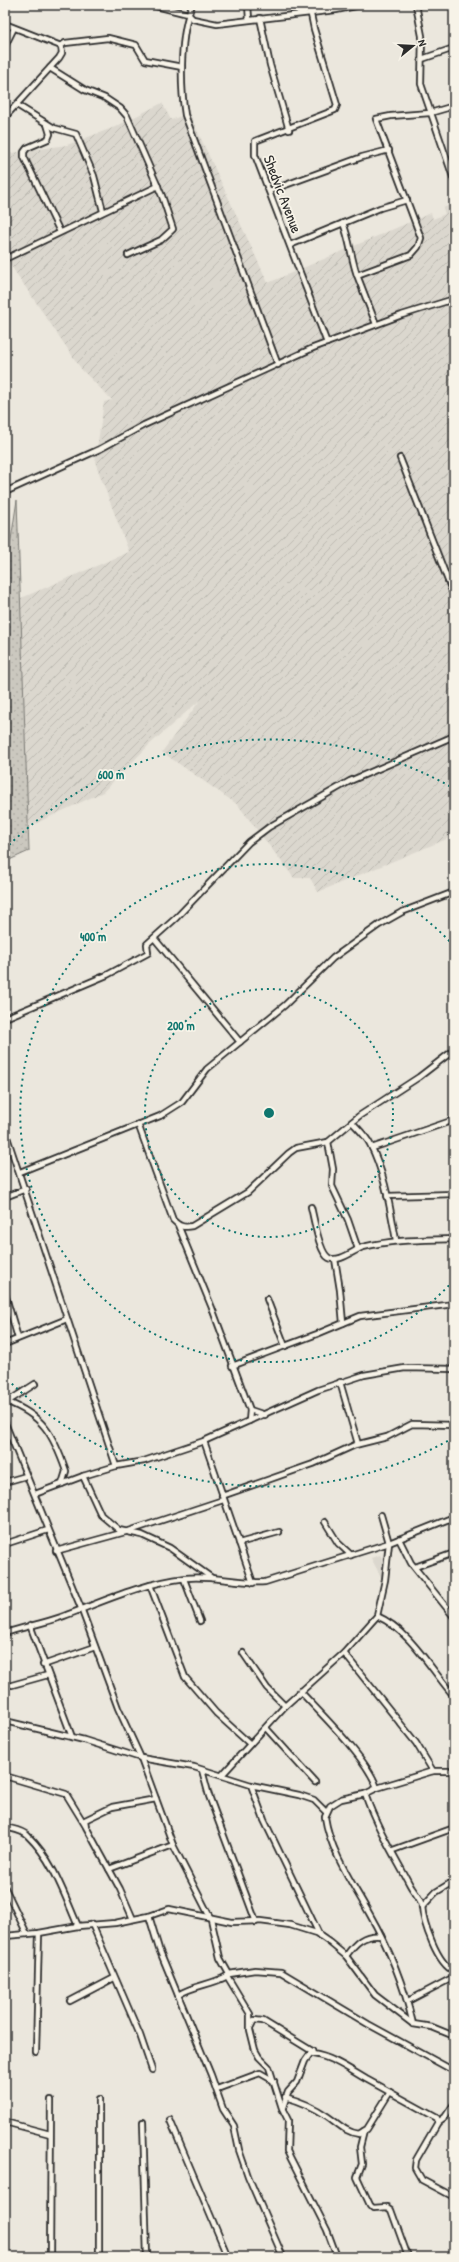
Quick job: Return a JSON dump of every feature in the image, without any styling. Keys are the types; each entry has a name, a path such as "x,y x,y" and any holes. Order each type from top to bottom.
{"street":[{"path":"152,5 188,14 193,20 217,24 249,19 336,10 361,5"},
{"path":"192,5 188,14 182,67 181,92 185,115 278,365"},
{"path":"248,5 249,19"},
{"path":"309,5 310,12"},
{"path":"416,5 422,36 422,84 430,114 454,180"},
{"name":"Shedvic Avenue","path":"310,12 337,105 335,110 328,114 289,130 255,141 255,155 327,343"},
{"path":"260,18 270,65 289,130"},
{"path":"5,24 61,46"},
{"path":"5,46 14,28"},
{"path":"61,46 65,43 108,38 136,45 145,60 182,67"},
{"path":"5,117 62,53 61,46"},
{"path":"422,59 454,48"},
{"path":"50,68 85,90 105,98 120,108 134,127 173,228 161,240 128,255"},
{"path":"17,105 47,124 76,134 94,176 103,211"},
{"path":"358,275 412,255 418,247 421,238 376,119 391,116 430,114 454,106"},
{"path":"47,124 50,134 48,139 28,148 24,152 24,157 60,232"},
{"path":"269,191 362,157 389,150"},
{"path":"5,259 158,186"},
{"path":"290,245 380,208 407,200"},
{"path":"343,223 350,241 352,259 376,324"},
{"path":"5,492 100,449 164,415 327,343 376,324 454,299"},
{"path":"400,458 454,596"},
{"path":"5,1018 107,975 148,953 147,944 176,918 249,842 269,827 350,781 454,736"},
{"path":"20,1172 160,1116 182,1102 207,1069 285,1005 333,958 360,938 402,912 454,892"},
{"path":"154,938 240,1042"},
{"path":"138,1124 173,1220 178,1225 185,1228 192,1226 248,1192 260,1179 296,1148 328,1142 352,1122 454,1050"},
{"path":"372,1148 454,1120"},
{"path":"352,1122 372,1148 387,1196 396,1240"},
{"path":"5,1132 26,1190 116,1466"},
{"path":"328,1142 333,1169 332,1186 348,1220 358,1249"},
{"path":"5,1197 26,1190"},
{"path":"387,1196 454,1194"},
{"path":"311,1207 325,1255 335,1259 358,1249 396,1240 454,1239"},
{"path":"178,1225 212,1308 232,1366 250,1410 250,1421"},
{"path":"335,1259 343,1323"},
{"path":"5,1294 18,1338"},
{"path":"267,1299 285,1346"},
{"path":"232,1366 360,1316 454,1304"},
{"path":"5,1344 67,1319"},
{"path":"35,1494 82,1476 116,1466 144,1461 204,1441 340,1382 364,1375 405,1368 454,1369"},
{"path":"340,1382 358,1444"},
{"path":"6,1401 35,1384"},
{"path":"6,1401 13,1402 28,1410 40,1420 51,1436 66,1471 62,1484"},
{"path":"250,1410 265,1415"},
{"path":"5,1423 26,1476 35,1494 56,1551 81,1608 94,1648 141,1758 173,1845 211,1919 220,1958 250,2014 254,2020 263,2021 276,2027 312,2051 312,2054 321,2055 341,2064 437,2118 438,2122"},
{"path":"56,1551 129,1531 222,1498 313,1464 358,1444 387,1437 412,1424 454,1425"},
{"path":"204,1441 222,1498 253,1583"},
{"path":"5,1482 26,1476"},
{"path":"82,1476 101,1515 119,1530 129,1531 170,1548 213,1578"},
{"path":"222,1775 266,1728 284,1706 344,1652 377,1616 385,1580 389,1543 381,1515"},
{"path":"5,1633 46,1622 81,1608 150,1585 184,1578 203,1577 253,1583 265,1582 389,1543 454,1517"},
{"path":"325,1522 338,1543 351,1555"},
{"path":"5,1544 48,1530"},
{"path":"239,1542 279,1532"},
{"path":"399,1539 415,1568 454,1617"},
{"path":"415,1568 454,1553"},
{"path":"199,1568 203,1577"},
{"path":"184,1578 200,1621"},
{"path":"150,1585 185,1677 216,1713 250,1744"},
{"path":"449,1610 454,1607"},
{"path":"377,1616 386,1620 404,1634 454,1696"},
{"path":"30,1626 72,1737"},
{"path":"44,1665 94,1648"},
{"path":"344,1652 416,1743 433,1771"},
{"path":"243,1653 267,1688 284,1706"},
{"path":"12,1685 48,1676"},
{"path":"300,1691 362,1761 374,1777 377,1788"},
{"path":"5,1721 72,1737 141,1758 202,1770 250,1785 314,1800 326,1812"},
{"path":"266,1728 315,1782"},
{"path":"202,1770 209,1796 256,1922"},
{"path":"413,2024 408,2001 381,1936 332,1842 326,1824 326,1812 330,1806 341,1799 365,1794 377,1788 433,1771 454,1771"},
{"path":"5,1776 62,1792 70,1799 109,1869 134,1919"},
{"path":"250,1785 264,1820 320,1936"},
{"path":"365,1794 376,1820 422,1907 426,1926 437,1952 446,1967 454,1971"},
{"path":"86,1827 85,1820 87,1818 112,1807 156,1799"},
{"path":"5,1827 28,1836 44,1854 78,1926"},
{"path":"392,1850 454,1828"},
{"path":"109,1869 173,1845"},
{"path":"422,1907 436,1892 454,1881"},
{"path":"5,1888 27,1934"},
{"path":"5,1936 40,1933 78,1926 134,1919 149,1916 169,1909 175,1909 211,1919 232,1922 256,1922 290,1925 320,1936 346,1956 375,1995 413,2024 432,2027 454,2036"},
{"path":"149,1916 159,1949 217,2089 223,2109 234,2126 239,2150 248,2176 283,2257"},
{"path":"92,1924 114,1978 140,2034 152,2070"},
{"path":"36,2052 40,1933"},
{"path":"346,1956 354,1944 361,1939 371,1935 381,1936"},
{"path":"178,1995 195,1986 214,1982 228,1975 254,1970 281,1972 368,2024 454,2071"},
{"path":"408,2001 454,1977"},
{"path":"70,2001 114,1978"},
{"path":"250,2014 250,2030 255,2050 259,2057 269,2067 282,2108 288,2120 287,2151 327,2230 337,2257"},
{"path":"250,2030 254,2020"},
{"path":"282,2108 285,2097 297,2082 305,2061 312,2051"},
{"path":"217,2089 260,2073 274,2081"},
{"path":"390,2092 364,2131 360,2147 362,2164 357,2177 370,2206 373,2208 387,2207 391,2210 408,2257"},
{"path":"285,2097 303,2102 352,2133 359,2134 364,2131"},
{"path":"98,2257 99,2099"},
{"path":"50,2257 51,2100"},
{"path":"454,2104 445,2117 438,2122 416,2160 415,2168 422,2180 454,2197"},
{"path":"170,2120 228,2257"},
{"path":"5,2122 50,2134"},
{"path":"142,2122 147,2257"}],"shaded area":[{"path":"162,103 171,120 189,113 268,283 431,213 433,219 445,214 443,208 454,203 454,836 318,892 310,878 294,878 238,805 162,752 201,699 149,745 103,792 30,826 5,764 5,605 129,552 95,462 104,402 112,400 82,370 5,257 5,206 8,201 5,196 5,154 67,145 115,127"},
{"path":"17,500 29,851 5,862 5,554 9,553"},
{"path":"380,1555 386,1563 381,1577 371,1558"}]}
